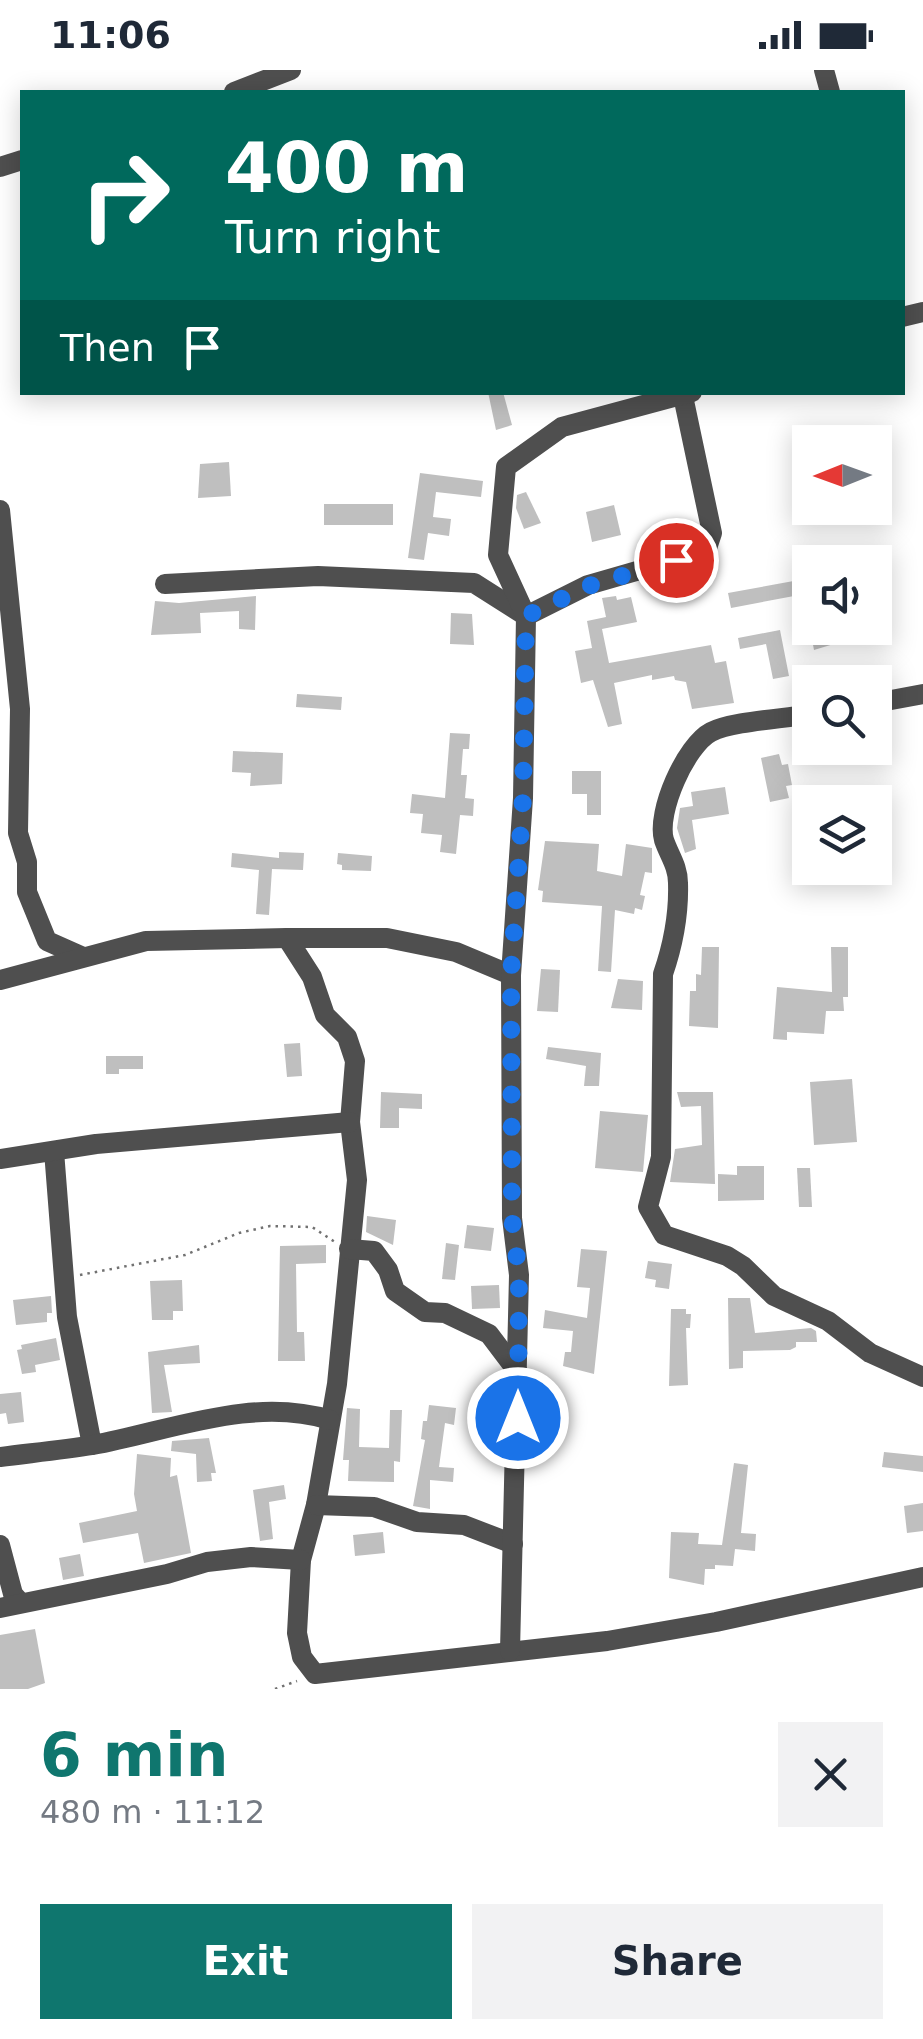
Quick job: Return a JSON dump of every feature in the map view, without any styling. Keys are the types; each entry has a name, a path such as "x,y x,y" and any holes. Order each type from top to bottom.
{"street":[{"path":"239,90 292,70"},
{"path":"510,1651 519,1276 512,1218 511,975 523,798 526,616 498,555 506,467 562,427 683,395"},
{"path":"526,616 588,586 706,552 712,533 687,395"},
{"path":"0,510 20,709 18,833 27,862 28,892 47,941 84,956"},
{"path":"165,584 318,576 474,584 526,616"},
{"path":"892,700 923,694"},
{"path":"792,717 713,731 699,742 663,805 664,840 673,856 678,894 673,946 664,974 661,1157 648,1207 664,1235 726,1256 744,1266 774,1296 828,1321 870,1353 923,1377"},
{"path":"0,980 146,941 288,938 387,938 456,952 511,975"},
{"path":"288,938 312,977 325,1015 353,1048 350,1122 358,1180 338,1384 316,1504 301,1560 297,1633 302,1658 314,1674 607,1641 716,1622 923,1577"},
{"path":"0,1159 350,1122"},
{"path":"54,1151 67,1317 92,1445"},
{"path":"349,1249 374,1251 388,1270 395,1291 425,1312 444,1314 488,1334 507,1353 518,1373"},
{"path":"0,1457 92,1445 246,1412 297,1410 330,1420"},
{"path":"316,1504 374,1507 418,1522 464,1524 514,1544"},
{"path":"0,1545 13,1594 10,1605 207,1562 250,1557 301,1560"}],"path":[{"path":"64,1278 186,1255 238,1233 270,1226 312,1227 349,1249"},
{"path":"275,1689 314,1674"}],"building":[{"path":"489,395 504,395 512,425 496,430"},
{"path":"229,462 231,496 198,498 200,464"},
{"path":"420,473 483,481 481,497 436,492 433,517 451,519 449,536 428,533 424,560 408,558"},
{"path":"526,492 541,523 524,529 516,508 517,495"},
{"path":"324,504 393,504 393,525 324,525"},
{"path":"614,505 621,535 592,542 586,512"},
{"path":"792,581 792,596 731,608 728,593"},
{"path":"256,596 255,630 239,629 239,611 200,613 201,633 151,635 155,601 179,603"},
{"path":"616,596 617,600 631,597 637,622 602,629 609,663 711,645 715,663 726,661 734,703 692,709 686,682 675,680 674,676 652,680 652,675 614,683 622,724 608,727 593,680 581,683 575,651 592,648 587,621 606,617 602,598"},
{"path":"451,613 472,614 474,645 450,644"},
{"path":"780,630 789,676 773,679 766,644 740,649 738,638"},
{"path":"297,694 342,697 341,710 296,707"},
{"path":"450,733 470,734 469,749 463,749 461,775 467,775 465,798 474,799 473,816 460,815 456,854 440,852 442,835 421,833 423,814 410,813 412,794 445,798"},
{"path":"233,751 283,753 282,784 250,786 251,773 232,772"},
{"path":"779,754 782,765 788,764 792,785 786,786 789,798 770,802 761,758"},
{"path":"572,771 601,771 601,815 587,815 587,794 572,794"},
{"path":"725,787 729,814 692,820 696,849 685,853 677,828 680,808 693,806 691,792"},
{"path":"545,841 599,844 597,871 622,876 626,844 652,848 652,873 645,872 640,895 645,896 642,910 635,908 634,914 615,910 611,972 598,971 602,906 542,902 543,891 538,890"},
{"path":"279,852 304,853 303,870 272,869 269,915 256,914 259,870 231,867 232,853 279,858"},
{"path":"338,853 372,856 371,871 342,870 342,865 337,864"},
{"path":"702,947 719,947 718,1028 689,1026 690,991 696,991 696,974 701,975"},
{"path":"831,947 848,947 848,997 843,997 844,1011 826,1011 824,1034 787,1032 787,1040 773,1039 777,987 832,992"},
{"path":"541,969 560,970 558,1012 537,1011"},
{"path":"618,979 643,981 642,1010 611,1008"},
{"path":"300,1043 302,1076 287,1077 284,1044"},
{"path":"548,1047 601,1053 599,1086 584,1086 586,1066 546,1059"},
{"path":"106,1056 143,1056 143,1069 119,1069 119,1074 106,1074"},
{"path":"852,1079 857,1142 814,1145 810,1082"},
{"path":"381,1092 422,1094 422,1109 399,1108 399,1128 380,1128"},
{"path":"677,1092 713,1092 715,1184 670,1182 675,1149 702,1145 701,1106 681,1107"},
{"path":"600,1111 648,1115 643,1172 595,1168"},
{"path":"737,1166 764,1166 764,1200 718,1201 718,1174 737,1175"},
{"path":"797,1168 810,1168 812,1207 799,1207"},
{"path":"367,1216 396,1220 393,1245 366,1232"},
{"path":"467,1225 494,1228 491,1251 464,1248"},
{"path":"446,1243 459,1245 455,1280 442,1279"},
{"path":"326,1245 326,1263 296,1264 297,1332 304,1332 305,1361 278,1361 280,1246"},
{"path":"581,1249 607,1251 594,1374 563,1366 565,1352 571,1352 573,1331 543,1328 545,1310 587,1318 590,1288 577,1287"},
{"path":"648,1261 672,1264 669,1289 655,1287 656,1280 645,1278"},
{"path":"182,1280 183,1311 173,1311 173,1320 152,1320 150,1281"},
{"path":"499,1285 500,1308 472,1309 471,1286"},
{"path":"51,1296 52,1313 47,1313 47,1322 16,1325 13,1300"},
{"path":"728,1298 750,1298 755,1333 811,1328 816,1331 817,1342 796,1342 790,1350 743,1351 743,1368 729,1369"},
{"path":"671,1309 686,1309 686,1314 691,1314 690,1328 686,1328 688,1385 669,1386"},
{"path":"56,1338 60,1360 35,1365 36,1372 22,1374 17,1350 22,1349 21,1345"},
{"path":"199,1345 200,1363 164,1365 172,1412 152,1413 148,1352"},
{"path":"21,1392 24,1422 8,1424 6,1413 0,1414 0,1394"},
{"path":"502,1404 501,1439 486,1440 484,1405"},
{"path":"429,1405 456,1408 454,1425 445,1423 439,1467 454,1468 453,1482 430,1480 430,1509 413,1506 425,1440 421,1439 423,1421 427,1421"},
{"path":"347,1408 360,1409 359,1447 389,1448 390,1410 402,1410 400,1462 394,1461 394,1482 348,1481 349,1460 343,1460"},
{"path":"209,1438 216,1473 211,1473 212,1481 197,1482 196,1454 171,1451 172,1441"},
{"path":"884,1452 923,1456 923,1472 882,1467"},
{"path":"137,1454 171,1458 170,1477 177,1475 191,1553 144,1563 138,1533 83,1543 79,1523 137,1511"},
{"path":"734,1463 748,1465 741,1533 756,1534 755,1551 735,1549 733,1566 705,1569 704,1585 669,1578 671,1532 699,1533 698,1544 722,1545"},
{"path":"284,1485 286,1499 269,1502 273,1539 260,1541 253,1490"},
{"path":"923,1503 923,1531 907,1533 904,1506"},
{"path":"383,1532 385,1553 355,1556 353,1535"},
{"path":"80,1554 84,1576 63,1580 59,1558"},
{"path":"35,1629 45,1683 28,1689 0,1689 0,1635"}],"route":[{"path":"518,1418 519,1276 512,1218 511,975 523,798 526,616 588,586 676,560"}]}
